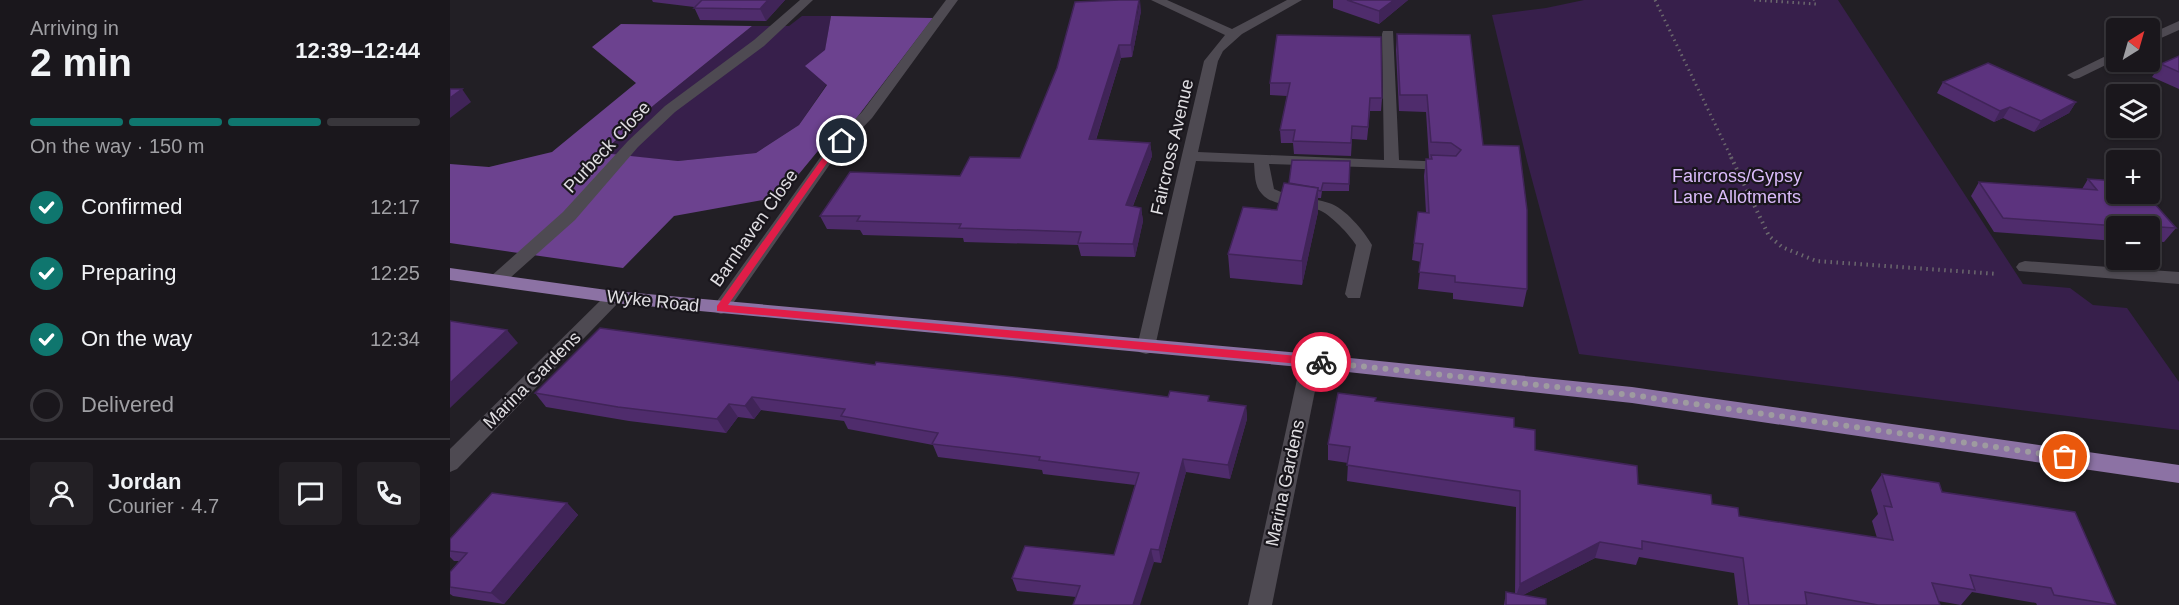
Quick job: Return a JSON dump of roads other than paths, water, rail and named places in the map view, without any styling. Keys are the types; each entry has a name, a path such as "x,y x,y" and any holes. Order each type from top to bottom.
{"main road":[{"name":"Wyke Road","path":"450,274 614,297 721,308 1311,361 1632,395 2179,474"}],"street":[{"name":"Purbeck Close","path":"496,281 569,216 633,144 670,109 759,43 807,0"},
{"name":"Barnhaven Close","path":"721,308 832,151 867,115 952,0"},
{"path":"1157,0 1233,34"},
{"name":"Faircross Avenue","path":"1146,347 1211,61 1223,43 1233,34 1296,0"},
{"path":"2160,34 2179,25"},
{"path":"1388,34 1392,164"},
{"path":"2074,75 2106,60"},
{"path":"1191,156 1449,167"},
{"path":"1262,159 1264,185 1268,192 1278,197 1326,207 1337,213 1358,234 1364,245 1354,294"},
{"path":"2025,267 2179,278"},
{"name":"Marina Gardens","path":"450,463 614,297"},
{"name":"Marina Gardens","path":"1260,605 1311,361"}],"park label":[{"name":"Faircross/Gypsy Lane Allotments","path":"1737,186"}]}
